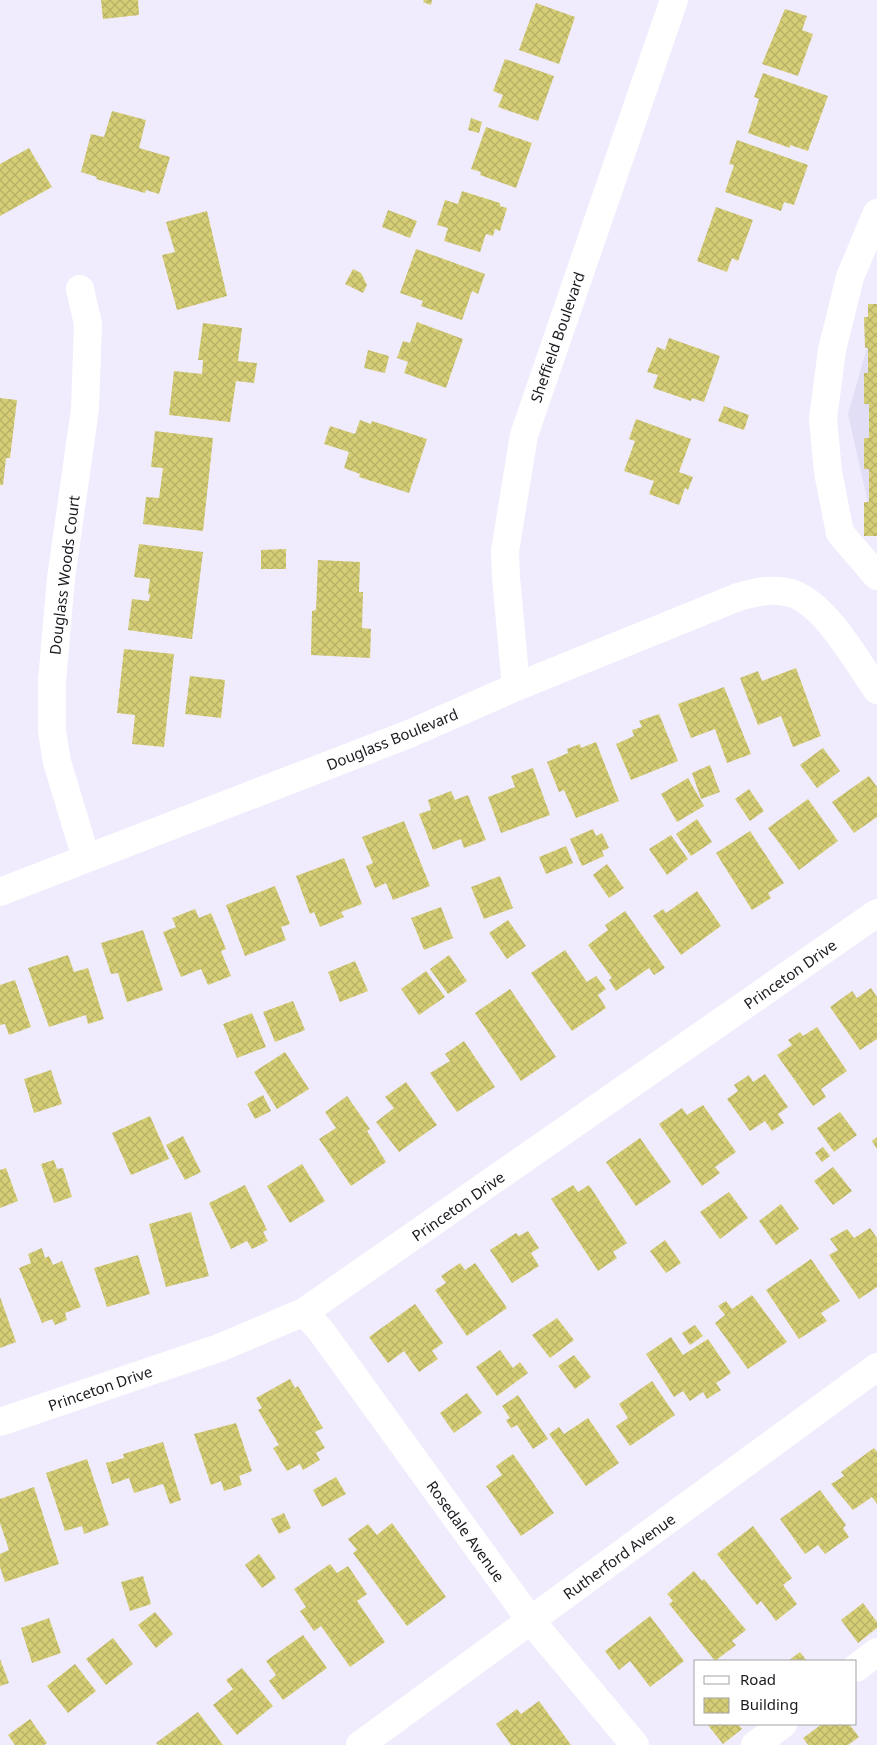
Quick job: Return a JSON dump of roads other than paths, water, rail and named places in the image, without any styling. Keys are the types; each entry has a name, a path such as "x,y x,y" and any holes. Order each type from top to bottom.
{"street":[{"name":"Sheffield Boulevard","path":"516,687 506,577 506,551 524,435 674,0"},
{"path":"877,213 850,277 832,350 822,420 828,472 840,532 877,576"},
{"name":"Douglass Woods Court","path":"80,289 88,324 85,409 61,578 52,681 52,731 57,762 86,858"},
{"name":"Douglass Boulevard","path":"0,892 409,734 516,687 738,597 763,590 785,592 805,600 823,615 877,690"},
{"name":"Princeton Drive","path":"0,1422 219,1348 304,1312 877,914"},
{"name":"Rosedale Avenue","path":"304,1312 322,1331 531,1621 636,1745"},
{"name":"Rutherford Avenue","path":"360,1745 877,1367"},
{"path":"857,1667 877,1652"},
{"path":"755,1745 782,1725"}]}
